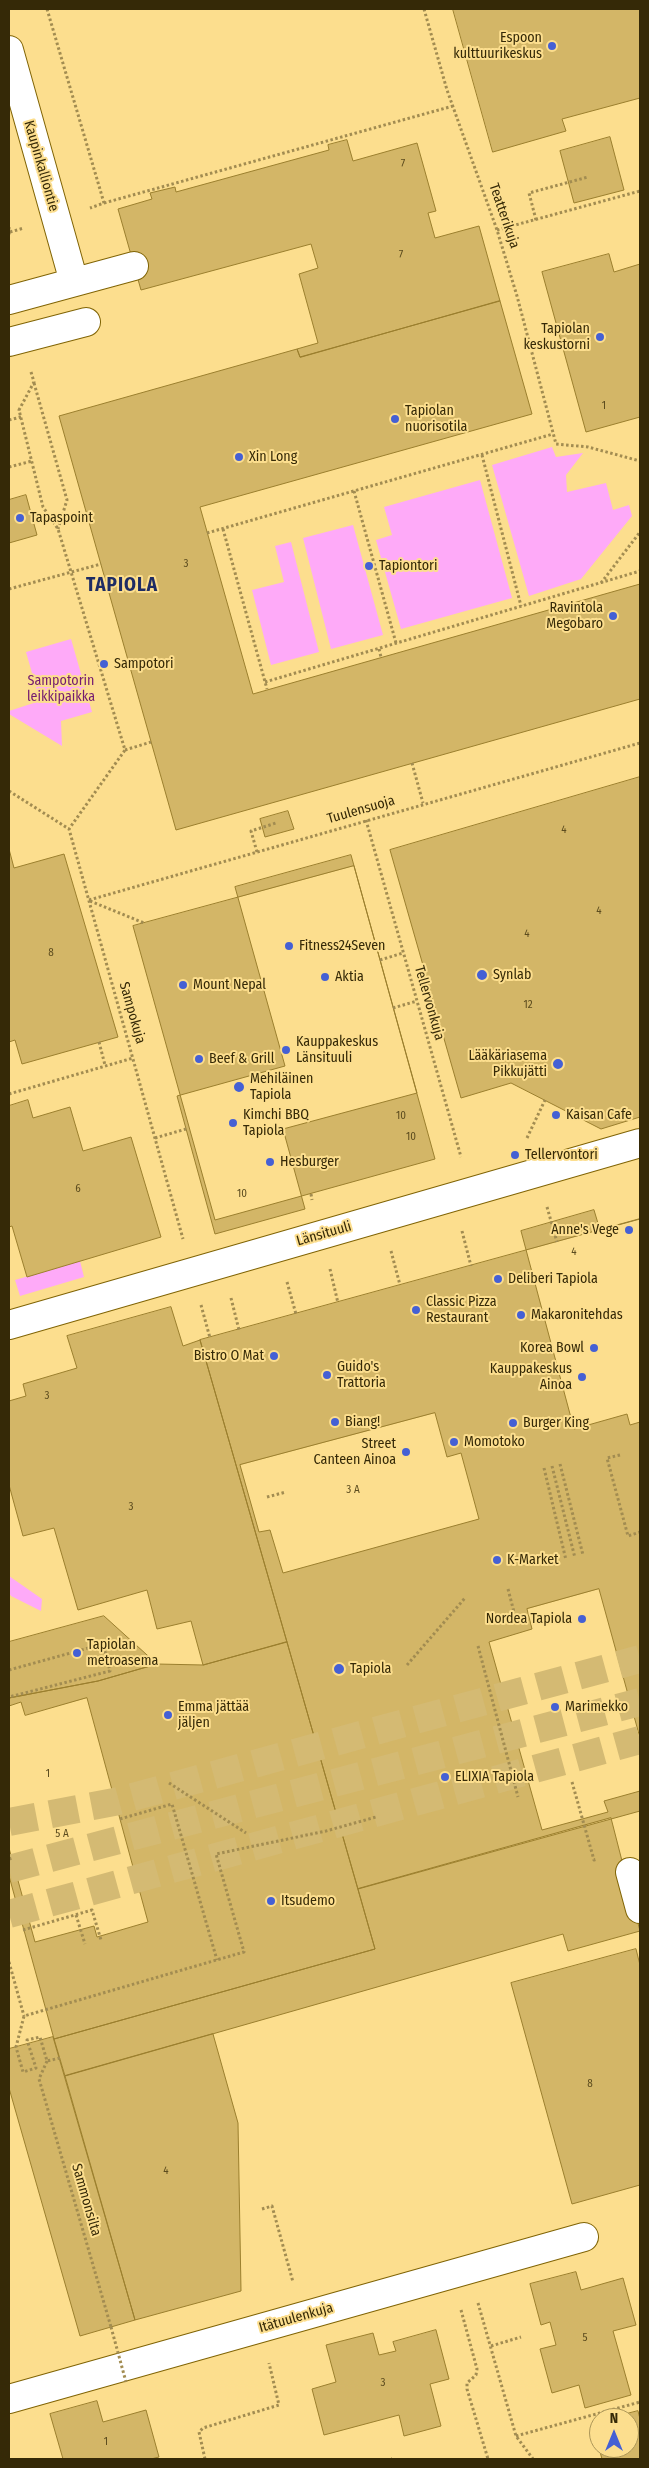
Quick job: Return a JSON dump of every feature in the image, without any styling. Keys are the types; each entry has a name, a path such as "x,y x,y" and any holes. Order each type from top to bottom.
{"street":[{"name":"Kaupinkalliontie","path":"9,50 74,282"},
{"path":"9,300 134,266"},
{"path":"16,340 86,322"},
{"name":"Länsituuli","path":"9,1325 640,1143"},
{"path":"630,1872 640,1909"},
{"name":"Itätuulenkuja","path":"9,2399 584,2237"}],"path":[{"name":"Teatterikuja","path":"424,9 453,106 497,230 517,296 553,434"},
{"path":"104,204 453,106"},
{"path":"536,220 529,193 588,177"},
{"path":"497,230 640,191"},
{"path":"9,227 9,237"},
{"path":"16,340 34,382 67,500 58,530"},
{"path":"34,382 19,410 44,507 58,530 125,750"},
{"path":"9,420 21,417"},
{"path":"207,533 553,434 556,444 588,447 640,461"},
{"path":"482,454 521,606"},
{"path":"9,467 32,461"},
{"path":"354,491 396,643"},
{"path":"222,530 267,690"},
{"path":"600,583 640,532"},
{"path":"9,589 101,564"},
{"path":"265,682 640,571"},
{"path":"379,649 381,657"},
{"path":"9,791 69,829 125,750 151,742"},
{"name":"Tuulensuoja","path":"89,900 423,803 640,743"},
{"path":"412,763 423,803"},
{"name":"Tellervonkuja","path":"366,820 471,1192"},
{"path":"257,852 250,831 276,823"},
{"name":"Sampokuja","path":"69,829 192,1272"},
{"path":"89,900 144,923"},
{"path":"380,960 403,953"},
{"path":"393,1008 417,1001"},
{"path":"99,1042 105,1065"},
{"path":"9,1094 133,1058"},
{"path":"155,1138 186,1129"},
{"path":"620,1455 607,1458 628,1536 640,1532"},
{"path":"560,1464 583,1555"},
{"path":"552,1466 575,1558"},
{"path":"544,1468 566,1560"},
{"path":"267,1497 286,1492"},
{"path":"508,1589 514,1612"},
{"path":"407,1665 465,1598"},
{"path":"9,1670 104,1644 110,1671 9,1697"},
{"path":"478,1646 518,1797"},
{"path":"572,1782 580,1808"},
{"path":"168,1784 246,1833"},
{"path":"120,1819 172,1804 217,1960"},
{"path":"24,2016 244,1952 216,1854 326,1831 376,1817"},
{"path":"23,1930 92,1910 101,1940"},
{"path":"76,1915 85,1944"},
{"path":"9,1962 24,2016 16,2046 23,2072 36,2068 27,2040 40,2036 47,2061 60,2058"},
{"name":"Sammonsilta","path":"47,2061 40,2079 126,2382"},
{"path":"262,2209 272,2206 292,2278"},
{"path":"478,2302 516,2436 532,2459"},
{"path":"461,2310 477,2369 476,2375 467,2383 467,2389 488,2459"},
{"path":"491,2346 521,2337"},
{"path":"205,2459 198,2438 199,2432 203,2428 279,2405 268,2360"},
{"path":"516,2436 640,2402"}],"green space":[{"path":"552,447 556,457 583,453 566,475 567,492 606,483 613,510 629,505 632,516 581,579 529,596 492,465"},
{"path":"480,480 512,598 401,629 376,540 392,535 384,507"},
{"path":"353,525 383,635 331,649 303,538"},
{"path":"291,542 319,652 271,665 252,590 284,582 275,546"},
{"name":"Sampotorin leikkipaikka","path":"71,639 92,712 61,721 62,746 9,714 9,711 40,701 26,652"},
{"path":"80,1261 84,1277 20,1296 15,1280"},
{"path":"9,1576 42,1599 41,1611 11,1596 9,1593"}],"building":[{"name":"Espoon kulttuurikeskus","path":"453,9 640,9 640,98 562,119 566,131 493,152"},
{"path":"610,137 624,190 574,203 560,151"},
{"path":"347,140 353,161 417,143 436,211 428,213 435,238 479,226 500,301 300,357 297,349 318,343 299,274 318,268 311,244 141,290 118,209 152,199 150,193 175,187 176,192 329,150 328,145"},
{"name":"Tapiolan keskustorni","path":"609,254 614,272 640,264 640,417 586,432 542,272"},
{"path":"500,301 532,414 200,507 253,694 640,584 640,699 176,830 59,416 297,349 300,357"},
{"name":"Tapaspoint","path":"26,495 37,535 9,543 9,500"},
{"path":"640,777 640,1117 601,1129 511,1083 461,1098 390,850"},
{"path":"288,811 294,829 265,837 260,819"},
{"path":"9,849 14,868 64,854 118,1037 22,1064 15,1040 9,1042"},
{"path":"351,855 417,1093 283,1129 305,1209 215,1234 177,1096 285,1066 235,887"},
{"name":"Kauppakeskus Länsituuli","path":"354,866 435,1159 215,1220 133,926"},
{"path":"28,1100 33,1118 70,1107 83,1151 131,1137 161,1237 27,1277 12,1226 9,1227 9,1106"},
{"path":"594,1210 600,1230 640,1219 640,1422 630,1425 627,1414 574,1429 521,1231"},
{"path":"640,1219 640,1811 358,1889 200,1340"},
{"path":"171,1307 183,1346 200,1340 287,1642 203,1665 191,1621 157,1629 147,1590 78,1610 54,1528 23,1536 9,1485 9,1401 26,1396 23,1384 77,1368 67,1336"},
{"path":"435,1413 447,1457 461,1453 479,1519 283,1573 270,1530 259,1532 240,1465"},
{"path":"599,1589 640,1738 640,1791 604,1801 608,1812 542,1830 489,1642 532,1629 527,1609"},
{"name":"Tapiolan metroasema","path":"104,1616 157,1664 98,1681 9,1698 9,1642"},
{"path":"287,1642 375,1949 54,2039 9,1876 9,1698 98,1681 157,1664 203,1665"},
{"path":"87,1698 148,1922 97,1937 94,1926 35,1942 9,1848 9,1706 21,1702 25,1715"},
{"path":"611,1818 640,1931 568,1951 563,1934 65,2076 54,2039 375,1949 358,1889"},
{"path":"636,1949 640,1965 640,2185 572,2204 511,1983"},
{"path":"213,2034 238,2123 241,2291 135,2320 65,2076"},
{"path":"53,2037 135,2320 80,2336 9,2088 9,2049"},
{"path":"576,2272 581,2290 623,2278 636,2325 613,2331 631,2395 585,2408 579,2385 552,2393 540,2349 556,2345 550,2322 541,2325 530,2284"},
{"path":"436,2330 449,2379 430,2384 441,2426 404,2436 399,2415 324,2435 312,2389 336,2382 326,2345 373,2333 379,2355 396,2351 393,2342"},
{"path":"97,2401 103,2422 146,2410 159,2457 151,2459 63,2459 50,2414"},
{"path":"639,2415 640,2459 602,2459 639,2458"}],"tunnel":[{"path":"9,1822 114,1802 640,1659"},
{"path":"9,1869 640,1702"},
{"path":"9,1914 640,1740"}],"place":[{"name":"Espoon kulttuurikeskus","path":"552,46"},
{"name":"Tapiolan keskustorni","path":"600,337"},
{"name":"Tapiolan nuorisotila","path":"395,419"},
{"name":"Xin Long","path":"239,457"},
{"name":"Tapaspoint","path":"20,518"},
{"name":"Tapiontori","path":"369,566"},
{"name":"Ravintola Megobaro","path":"613,616"},
{"name":"Sampotori","path":"104,664"},
{"name":"Fitness24Seven","path":"289,946"},
{"name":"Synlab","path":"482,975"},
{"name":"Aktia","path":"325,977"},
{"name":"Mount Nepal","path":"183,985"},
{"name":"Kauppakeskus Länsituuli","path":"286,1050"},
{"name":"Beef & Grill","path":"199,1059"},
{"name":"Lääkäriasema Pikkujätti","path":"558,1064"},
{"name":"Mehiläinen Tapiola","path":"239,1087"},
{"name":"Kaisan Cafe","path":"556,1115"},
{"name":"Kimchi BBQ Tapiola","path":"233,1123"},
{"name":"Tellervontori","path":"515,1155"},
{"name":"Hesburger","path":"270,1162"},
{"name":"Anne's Vege","path":"629,1230"},
{"name":"Deliberi Tapiola","path":"498,1279"},
{"name":"Classic Pizza Restaurant","path":"416,1310"},
{"name":"Makaronitehdas","path":"521,1315"},
{"name":"Korea Bowl","path":"594,1348"},
{"name":"Bistro O Mat","path":"274,1356"},
{"name":"Guido's Trattoria","path":"327,1375"},
{"name":"Kauppakeskus Ainoa","path":"582,1377"},
{"name":"Biang!","path":"335,1422"},
{"name":"Burger King","path":"513,1423"},
{"name":"Momotoko","path":"454,1442"},
{"name":"Street Canteen Ainoa","path":"406,1452"},
{"name":"K-Market","path":"497,1560"},
{"name":"Nordea Tapiola","path":"582,1619"},
{"name":"Tapiolan metroasema","path":"77,1653"},
{"name":"Tapiola","path":"339,1669"},
{"name":"Marimekko","path":"555,1707"},
{"name":"Emma jättää jäljen","path":"168,1715"},
{"name":"ELIXIA Tapiola","path":"445,1777"},
{"name":"Itsudemo","path":"271,1901"}],"district":[{"name":"TAPIOLA","path":"122,586"}]}
